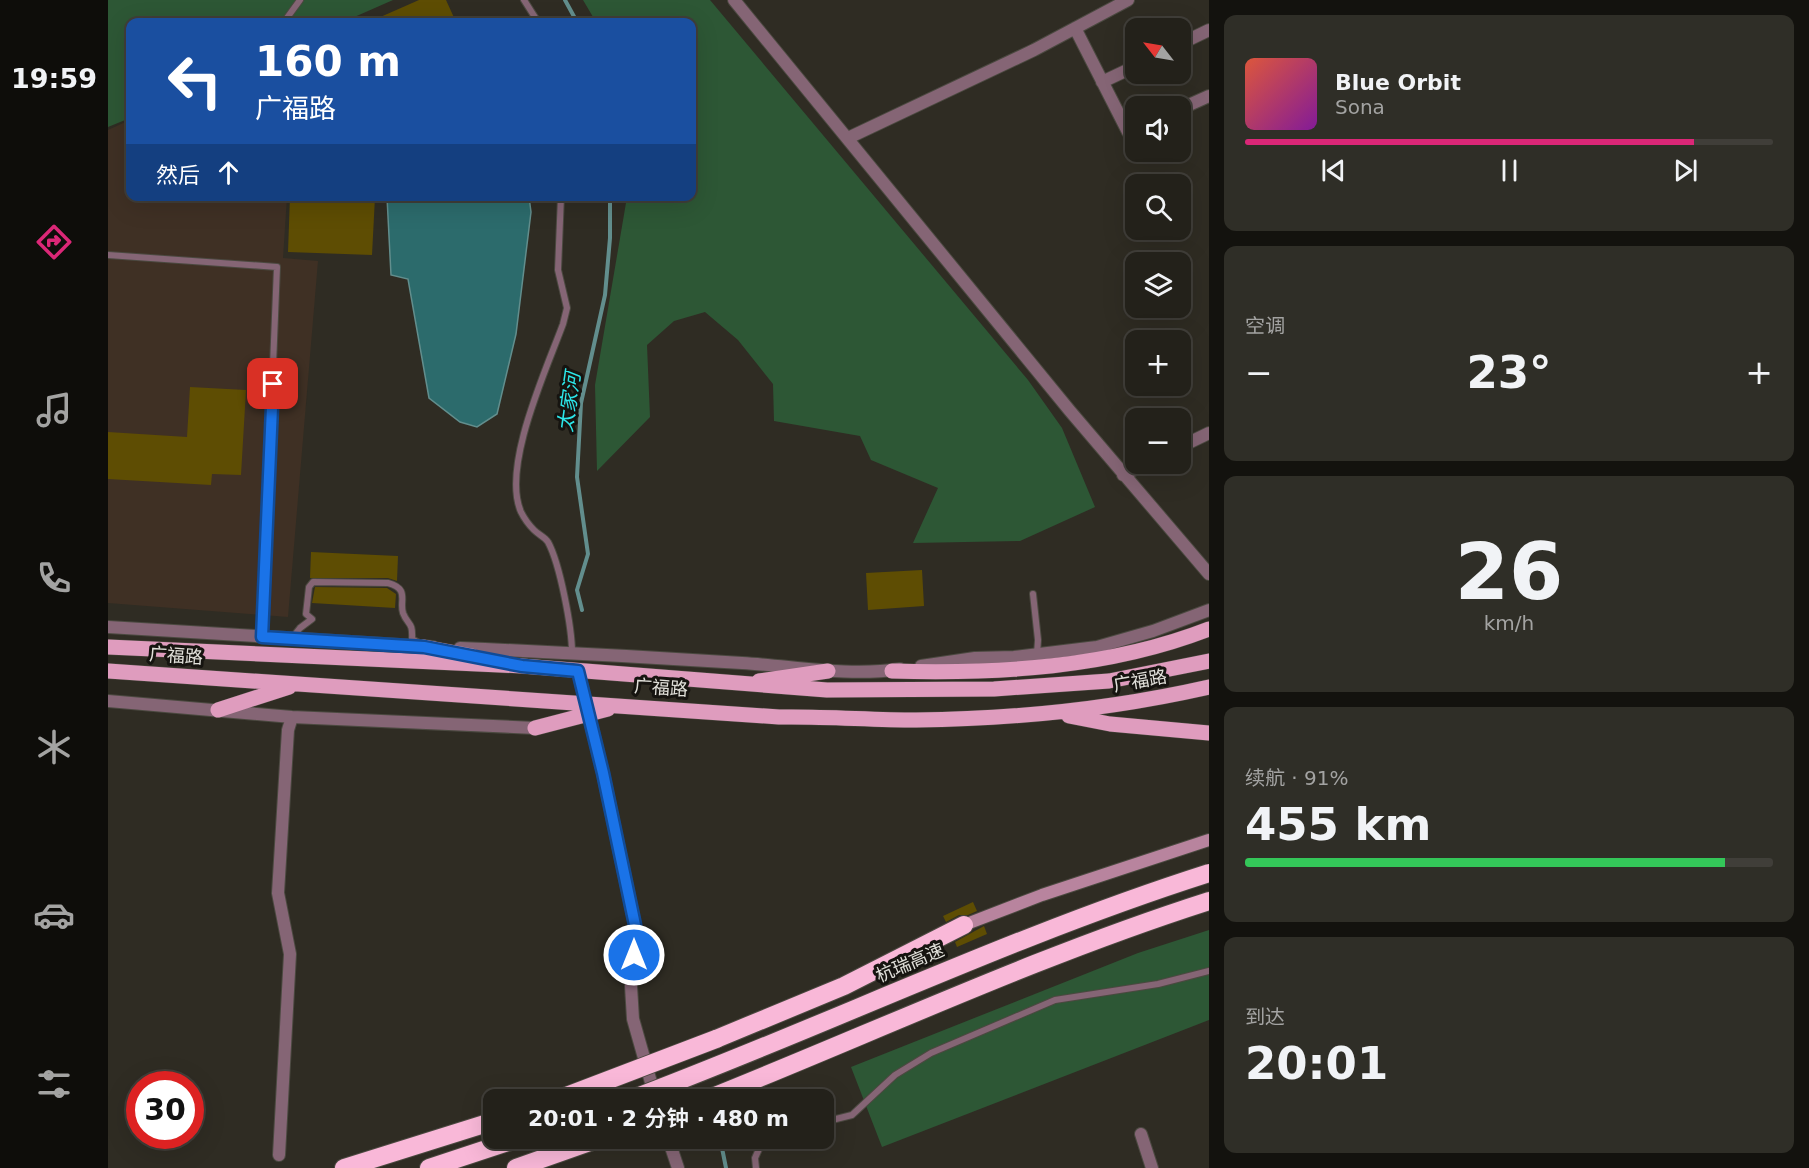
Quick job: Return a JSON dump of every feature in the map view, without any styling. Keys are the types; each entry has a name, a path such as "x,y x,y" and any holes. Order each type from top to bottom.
{"highway":[{"name":"杭瑞高速","path":"657,1089 1046,930 1209,873"},
{"path":"732,1089 1055,956 1136,925 1209,901"},
{"path":"585,1089 716,1039 844,986 964,925"},
{"path":"344,1168 483,1124"},
{"path":"429,1168 487,1149"},
{"path":"516,1168 570,1149"}],"main road":[{"path":"892,671 990,672 1101,659 1156,646 1209,629"},
{"name":"广福路","path":"108,647 522,666 827,690 994,689 1109,681 1209,661"},
{"path":"424,647 522,666"},
{"name":"广福路","path":"108,671 297,684 587,709 621,705 779,717 825,716 913,720 997,718 1058,713 1121,704 1209,687"},
{"path":"741,685 772,678 828,671"},
{"path":"218,710 297,684"},
{"path":"535,728 587,709"},
{"path":"1058,713 1110,724 1209,733"},
{"path":"964,925 1042,895 1209,840"}],"street":[{"path":"734,0 1123,475 1209,574"},
{"path":"848,138 1034,50 1128,0"},
{"path":"1075,28 1125,126"},
{"path":"1191,39 1209,30"},
{"path":"1102,82 1125,71"},
{"path":"1191,104 1209,96"},
{"path":"1191,442 1209,433"},
{"path":"108,627 424,647 753,664 828,671 892,671 975,658 1097,647 1153,631 1209,610"},
{"path":"578,671 603,773 635,925 631,986 633,1019 653,1089"},
{"path":"108,701 292,717 535,728"},
{"path":"279,1155 290,954 278,892 288,730 292,717"},
{"path":"1141,1134 1152,1168"},
{"path":"672,1149 678,1168"}],"lane":[{"path":"287,18 300,0"},
{"path":"524,0 535,18"},
{"path":"560,201 558,270 567,308 521,442 515,487 521,511 533,530 546,539 554,555 572,635 572,653"},
{"path":"108,255 277,267 262,637"},
{"path":"291,639 312,619 306,614 309,587 314,582 388,583 395,585 404,598 403,612 412,626 412,639 424,647"},
{"path":"1033,594 1038,640 1037,654"},
{"path":"834,1120 852,1115 896,1075 931,1053 1055,1000 1158,984 1209,971"},
{"path":"756,1168 755,1158 759,1149"}],"shaded area":[{"path":"126,122 126,201 287,201 283,258 318,261 288,617 108,603 108,130"}],"green space":[{"path":"108,0 393,0 352,18 126,18 126,120 108,127"},
{"path":"583,0 710,0 1028,380 1062,428 1095,507 1020,541 913,543 938,488 871,460 860,436 774,421 773,384 738,340 705,312 674,321 647,345 650,417 597,471 595,385 626,201 696,201 696,18 594,18"},
{"path":"1209,930 1209,1020 882,1147 851,1067 1138,953"}],"water":[{"path":"387,201 530,201 531,212 516,334 497,414 477,427 460,422 429,398 408,279 391,275"}],"building":[{"path":"419,0 446,0 454,18 378,18"},
{"path":"290,201 375,201 372,255 288,252"},
{"path":"190,387 246,390 241,475 212,474 211,485 108,479 108,432 187,437"},
{"path":"311,552 398,556 397,581 388,578 310,578"},
{"path":"922,570 924,606 868,610 866,573"},
{"path":"315,587 387,588 396,594 395,608 312,603"},
{"path":"973,902 977,911 968,915 959,915 946,922 943,916"},
{"path":"984,926 987,934 957,947 955,942"}],"waterway":[{"name":"太家河","path":"565,0 575,18"},
{"name":"太家河","path":"582,610 577,590 588,554 577,477 581,403 605,295 610,238 610,201"},
{"name":"太家河","path":"722,1149 726,1168"}],"route":[{"path":"273,384 262,637 424,647 522,666 578,671 603,773 635,925 634,955"}]}
